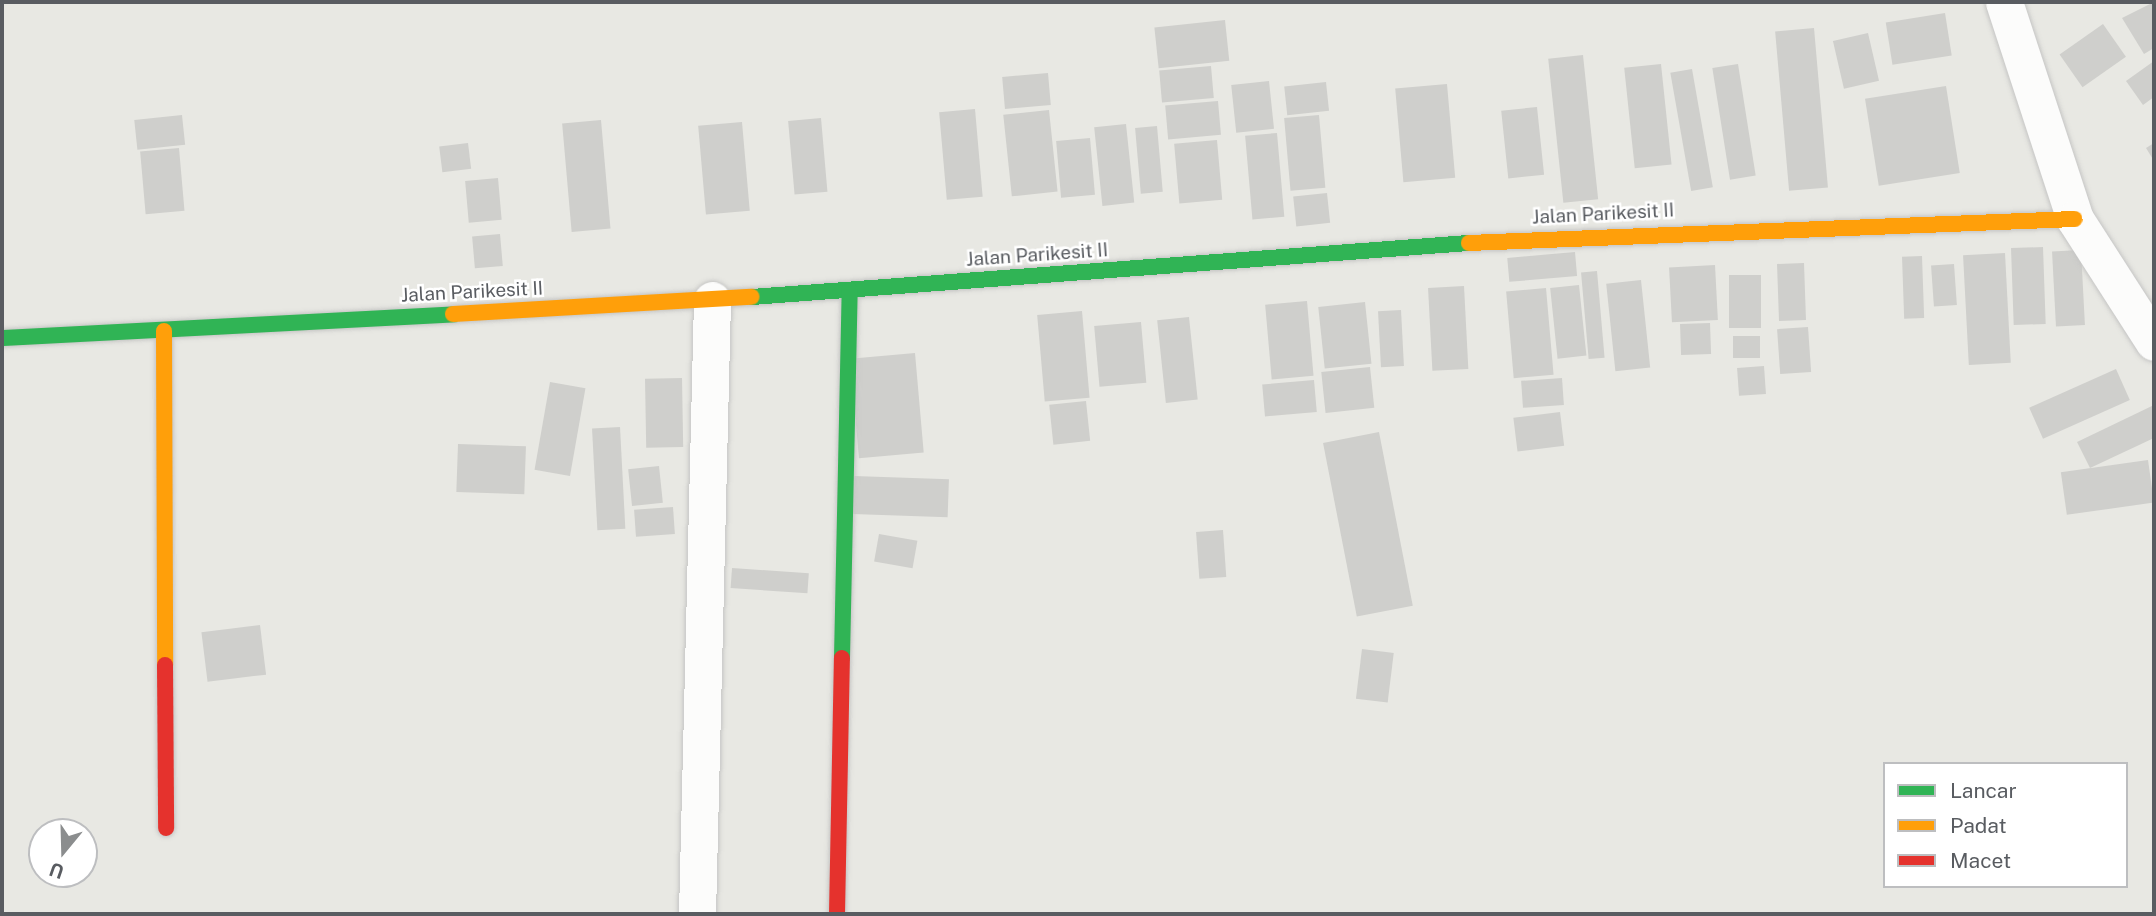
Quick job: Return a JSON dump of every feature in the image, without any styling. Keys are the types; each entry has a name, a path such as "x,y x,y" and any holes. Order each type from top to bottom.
{"street":[{"path":"2004,2 2076,219 2154,342"},
{"name":"Jalan Parikesit II","path":"2,338 712,300 1608,233 2076,219"},
{"path":"837,914 850,290"},
{"path":"697,914 712,300"},
{"path":"164,331 166,828"}],"building":[{"path":"2154,2 2154,48 2144,54 2122,18"},
{"path":"1945,13 1952,55 1892,65 1886,22"},
{"path":"1225,20 1229,61 1159,68 1154,27"},
{"path":"2103,24 2126,57 2083,87 2060,54"},
{"path":"1814,28 1828,187 1789,191 1775,31"},
{"path":"1868,33 1879,81 1844,89 1833,41"},
{"path":"1583,55 1598,199 1563,203 1548,59"},
{"path":"2154,61 2154,97 2143,105 2126,81"},
{"path":"1661,64 1672,164 1635,168 1624,68"},
{"path":"1738,64 1756,176 1730,180 1712,68"},
{"path":"1211,66 1214,98 1162,102 1159,71"},
{"path":"1692,69 1713,187 1691,191 1670,73"},
{"path":"1048,73 1051,105 1005,109 1002,77"},
{"path":"1269,81 1274,129 1236,133 1231,85"},
{"path":"1326,82 1329,111 1287,115 1284,86"},
{"path":"1447,84 1455,178 1403,182 1395,89"},
{"path":"1946,86 1960,173 1879,186 1865,99"},
{"path":"1218,101 1221,135 1168,139 1165,106"},
{"path":"1537,107 1544,175 1508,178 1501,111"},
{"path":"975,109 983,197 947,200 939,112"},
{"path":"1049,110 1058,192 1012,196 1003,115"},
{"path":"182,115 185,145 137,150 134,120"},
{"path":"1319,115 1325,188 1290,191 1284,118"},
{"path":"821,118 827,192 795,195 788,121"},
{"path":"601,120 610,229 572,232 562,123"},
{"path":"742,122 750,211 706,214 698,126"},
{"path":"1126,124 1134,203 1102,206 1094,127"},
{"path":"1157,126 1163,192 1141,194 1135,128"},
{"path":"1277,133 1284,217 1252,219 1245,136"},
{"path":"1090,138 1095,195 1061,198 1056,141"},
{"path":"1217,140 1222,200 1179,204 1174,144"},
{"path":"468,143 471,169 442,172 439,147"},
{"path":"2154,143 2154,161 2146,148"},
{"path":"179,148 184,211 146,214 140,151"},
{"path":"498,178 502,220 469,223 465,181"},
{"path":"1327,193 1330,223 1296,226 1293,197"},
{"path":"500,234 503,266 475,268 472,236"},
{"path":"2043,247 2046,324 2014,325 2011,248"},
{"path":"2081,250 2085,325 2056,326 2052,252"},
{"path":"1575,252 1577,276 1509,282 1507,258"},
{"path":"2005,253 2011,363 1969,365 1963,255"},
{"path":"1922,256 1924,318 1904,319 1902,257"},
{"path":"1804,263 1806,320 1779,321 1777,264"},
{"path":"1954,264 1957,305 1934,307 1931,266"},
{"path":"1715,265 1718,320 1672,322 1669,267"},
{"path":"1597,271 1605,358 1589,359 1581,272"},
{"path":"1729,275 1761,275 1761,328 1729,328"},
{"path":"1641,280 1650,368 1615,371 1606,284"},
{"path":"1579,285 1586,356 1558,359 1550,288"},
{"path":"1464,286 1468,369 1432,371 1428,288"},
{"path":"1546,288 1554,375 1514,378 1506,291"},
{"path":"1307,301 1314,376 1272,379 1265,305"},
{"path":"1365,302 1371,364 1325,369 1318,307"},
{"path":"1401,310 1404,366 1381,367 1378,311"},
{"path":"1082,311 1090,398 1045,402 1037,315"},
{"path":"1189,317 1198,400 1166,403 1157,320"},
{"path":"1141,322 1146,383 1099,387 1094,326"},
{"path":"1710,323 1711,354 1681,355 1680,324"},
{"path":"1808,327 1811,372 1780,374 1777,329"},
{"path":"1733,336 1760,336 1760,358 1733,358"},
{"path":"915,353 924,453 859,458 850,359"},
{"path":"1764,366 1766,394 1739,396 1737,368"},
{"path":"1370,367 1374,408 1326,413 1321,372"},
{"path":"2116,369 2130,400 2043,439 2029,408"},
{"path":"682,378 683,447 646,448 645,379"},
{"path":"1562,378 1564,405 1523,408 1521,381"},
{"path":"1314,380 1317,412 1265,416 1262,385"},
{"path":"550,382 585,388 570,476 535,470"},
{"path":"1086,401 1090,441 1053,445 1049,405"},
{"path":"2154,405 2154,438 2090,468 2077,442"},
{"path":"1560,412 1564,446 1517,451 1513,418"},
{"path":"620,427 625,529 597,530 592,428"},
{"path":"1379,432 1413,606 1357,617 1323,443"},
{"path":"458,444 526,446 524,494 456,492"},
{"path":"2148,460 2154,503 2067,515 2061,472"},
{"path":"659,466 663,503 632,506 628,469"},
{"path":"854,476 949,479 948,517 853,514"},
{"path":"673,507 675,534 636,537 634,510"},
{"path":"1223,530 1226,577 1199,579 1196,532"},
{"path":"879,534 917,541 913,568 874,562"},
{"path":"732,568 809,573 807,593 731,588"},
{"path":"260,625 266,675 208,682 201,632"},
{"path":"1362,649 1394,653 1388,703 1356,699"}],"traffic: fast":[{"path":"752,297 1469,243"},
{"path":"842,658 850,290"},
{"path":"2,338 453,314"}],"traffic: slow":[{"path":"1469,243 2075,219"},
{"path":"453,314 752,297"},
{"path":"164,331 165,665"}],"traffic: jam":[{"path":"837,914 842,658"},
{"path":"165,665 166,828"}]}
